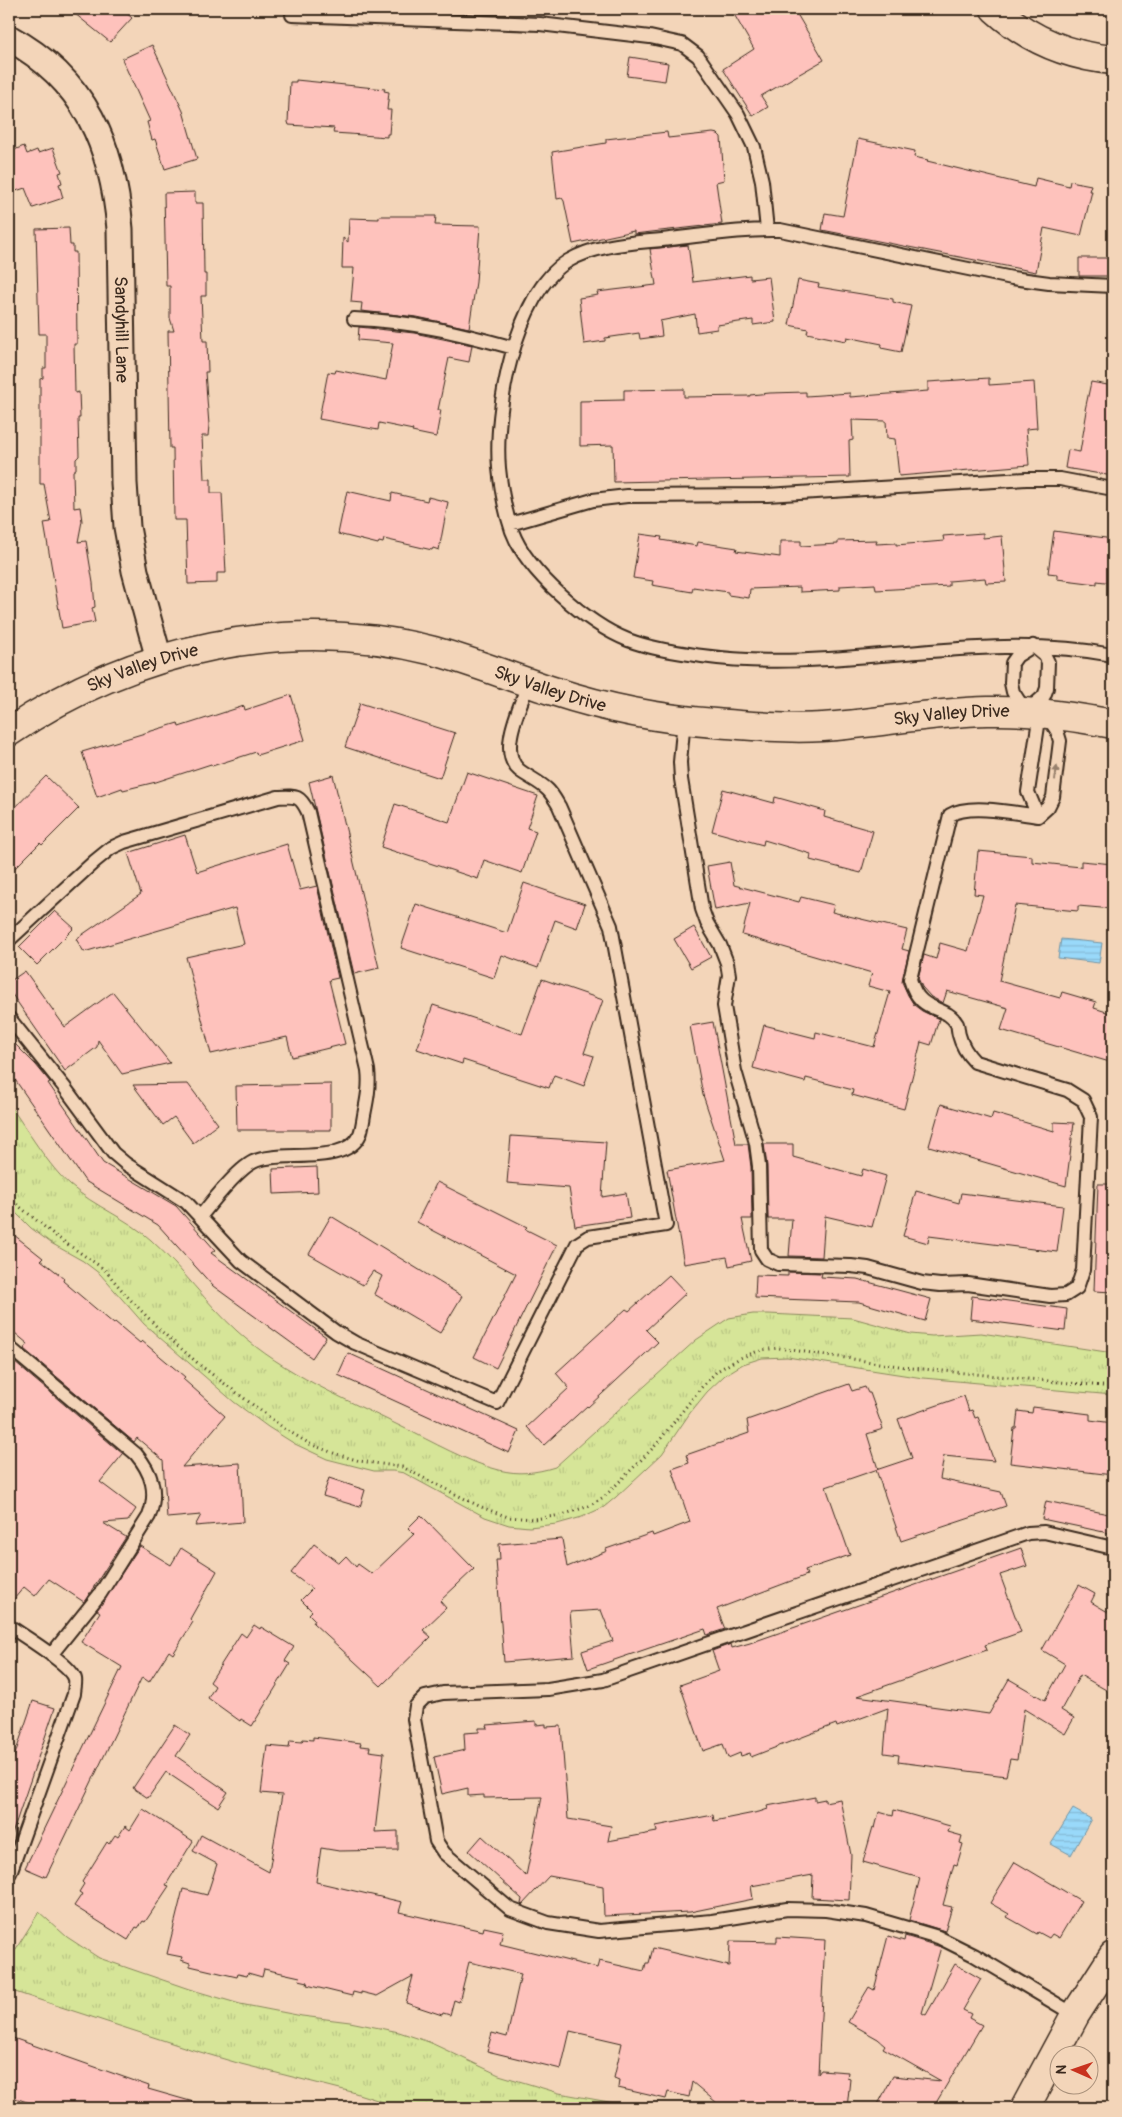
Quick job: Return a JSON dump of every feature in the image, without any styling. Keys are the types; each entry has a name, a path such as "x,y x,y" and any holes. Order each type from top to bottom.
{"street":[{"path":"996,9 1009,21 1035,38 1067,51 1113,60"},
{"name":"Sandyhill Lane","path":"9,38 35,55 63,81 86,108 100,135 111,165 118,200 120,229 124,483 127,527 135,571 159,659"},
{"name":"Sky Valley Drive","path":"9,732 41,710 75,691 126,670 159,659 236,641 296,636 350,638 431,651 596,703 684,720 773,727 822,727 947,713 990,711 1079,717 1113,724"},
{"path":"1025,2108 1075,2015 1113,1956"}],"lane":[{"path":"292,14 540,24 650,37 682,44 698,56 738,114 754,147 762,181 767,230"},
{"path":"1113,286 1049,284 805,235 753,229 616,246 585,253 567,262 550,277 532,302 514,348 505,383 500,428 499,467 513,534 528,558 548,582 575,608 600,626 629,641 666,651 766,662 1006,645 1061,647 1113,655"},
{"path":"354,318 382,320 448,330 514,348"},
{"path":"510,524 593,500 627,496 776,494 1026,479 1060,479 1113,489"},
{"path":"1033,646 1046,656 1048,662 1047,688 1036,713 1038,726 1028,792 1038,816"},
{"path":"684,720 680,779 702,909 727,963 729,975 724,1006 736,1071 756,1143 759,1166 761,1250 767,1259 778,1264 851,1266 868,1268 922,1283 940,1285 968,1284 1050,1296 1066,1295 1077,1288 1083,1270 1091,1118 1083,1100 1068,1090 975,1062 966,1054 956,1023 946,1014 922,1003 913,990 910,979 950,816 957,811 979,810 1038,816 1048,807 1053,797 1060,741 1057,731 1013,692 1011,683 1012,663 1017,656 1033,646"},
{"path":"9,1018 65,1088 113,1153 126,1164 186,1202 241,1260 336,1332 355,1343 497,1403 577,1244 588,1237 666,1225 611,926 559,806 548,790 518,769 511,759 510,737 529,682"},
{"path":"9,940 111,848 124,842 278,797 293,796 302,800 308,812 368,1070 369,1084 360,1135 351,1145 336,1152 252,1162 223,1189 200,1217"},
{"path":"9,1347 136,1454 150,1475 154,1489 153,1506 149,1516 100,1594 51,1655"},
{"path":"1075,2015 974,1955 938,1937 866,1916 826,1910 787,1909 712,1921 599,1931 548,1923 523,1915 510,1909 444,1853 436,1841 414,1719 416,1706 425,1697 443,1693 548,1689 603,1680 1028,1533 1044,1532 1113,1548"},
{"path":"9,1626 70,1670 75,1679 74,1694 9,1872"}],"path":[{"path":"9,1198 57,1237 104,1269 161,1331 201,1366 285,1430 310,1444 360,1462 402,1466 481,1507 508,1517 534,1519 562,1515 589,1506 605,1496 656,1445 699,1390 717,1371 740,1358 761,1350 779,1348 912,1368 1113,1387"}],"green space":[{"path":"9,1104 46,1158 70,1185 90,1200 142,1232 173,1262 215,1309 255,1346 316,1385 487,1467 527,1473 555,1467 696,1340 729,1318 753,1314 853,1318 911,1334 932,1336 981,1333 1113,1353 1113,1395 923,1378 787,1357 762,1358 743,1364 725,1375 707,1392 690,1413 662,1454 604,1507 582,1517 557,1524 529,1527 509,1525 485,1517 404,1473 374,1471 327,1459 295,1444 234,1402 144,1324 100,1274 83,1261 51,1243 31,1228 9,1206"},
{"path":"39,1912 67,1937 99,1958 189,1989 240,2004 399,2032 429,2042 499,2075 559,2093 642,2108 402,2108 352,2092 190,2049 9,1990 9,1960"}],"water":[{"path":"1061,939 1102,943 1099,963 1058,958"},
{"path":"1073,1809 1091,1819 1071,1855 1051,1844"}],"building":[{"path":"69,9 122,9 132,18 110,42"},
{"path":"731,9 794,9 824,60 761,96 768,107 753,116 723,69 754,49"},
{"path":"152,45 183,111 197,159 165,169 155,139 152,140 147,122 150,121 122,59"},
{"path":"630,57 668,63 665,81 627,76"},
{"path":"296,80 385,89 384,91 389,92 387,110 391,110 389,134 387,134 387,137 333,133 334,128 289,125 290,82 296,82"},
{"path":"667,132 668,138 713,133 721,137 724,180 716,182 722,224 634,234 634,231 573,244 564,201 562,198 557,199 552,152 606,143 606,139"},
{"path":"858,139 915,151 914,157 927,161 1034,187 1036,178 1069,186 1070,181 1091,185 1089,191 1092,191 1081,236 1044,228 1036,272 822,230 825,213 843,216"},
{"path":"24,146 27,154 37,150 38,153 53,148 62,172 59,173 62,183 59,184 63,198 33,208 25,188 13,192 9,181 9,152"},
{"path":"195,192 195,203 203,203 204,274 206,274 206,296 201,296 203,341 207,341 208,372 205,372 209,425 208,436 202,436 204,479 211,479 211,493 222,493 226,573 217,573 217,583 188,584 186,520 174,520 173,448 170,448 168,331 174,331 170,318 170,286 166,286 164,193"},
{"path":"379,216 436,216 435,225 480,226 476,282 469,328 417,317 361,311 362,303 351,302 354,268 342,268 343,238 348,242 349,218 379,219"},
{"path":"69,228 70,245 73,245 73,252 76,252 77,344 74,344 75,393 79,392 80,418 78,418 79,456 76,459 76,469 73,471 74,508 80,507 82,521 78,542 86,541 93,583 95,607 92,608 95,622 62,628 44,523 51,522 44,484 40,484 40,379 43,378 43,368 46,368 46,334 39,334 36,229"},
{"path":"688,245 693,282 750,275 750,279 769,277 775,322 753,325 753,320 717,325 717,329 697,332 695,314 660,321 662,336 640,339 639,333 605,338 605,341 584,344 579,298 598,295 597,292 656,285 650,249"},
{"path":"1079,258 1113,258 1113,276 1079,276"},
{"path":"798,280 819,284 818,287 893,299 893,302 911,306 901,352 881,348 882,344 847,337 846,341 807,333 808,329 789,325"},
{"path":"359,327 414,333 472,345 469,362 449,358 438,410 441,410 436,437 379,423 378,430 319,419 328,372 335,373 336,370 386,380 393,343 358,340"},
{"path":"989,378 989,385 1034,382 1037,428 1026,429 1029,465 899,476 895,439 887,438 886,421 852,420 853,440 849,441 850,477 614,482 613,445 580,446 580,401 624,400 624,390 684,389 684,397 750,396 770,393 806,392 806,396 850,393 850,397 928,391 928,382"},
{"path":"1091,382 1113,386 1113,476 1065,468 1068,450 1080,452 1087,411 1085,410"},
{"path":"347,491 391,501 392,493 427,501 428,497 448,502 439,550 384,539 383,543 379,542 378,544 338,534"},
{"path":"1054,531 1113,539 1113,583 1097,581 1097,584 1057,579 1057,574 1048,573"},
{"path":"983,533 983,538 1002,536 1006,582 986,583 985,578 949,581 949,586 876,590 875,584 840,586 840,590 800,592 800,587 750,589 749,598 728,595 728,592 693,587 692,592 652,585 653,581 633,578 640,534 662,537 661,540 697,546 698,542 737,548 736,551 780,557 780,541 801,541 801,546 838,544 838,541 877,540 876,544 896,543 896,545 944,541 943,536"},
{"path":"291,695 305,740 257,755 256,752 212,766 211,764 156,782 123,790 122,788 97,797 82,752 178,723 179,727 244,706 245,710"},
{"path":"360,703 455,733 440,778 345,747"},
{"path":"467,772 538,796 527,828 536,831 522,873 484,860 478,879 381,847 395,804 449,822"},
{"path":"333,775 379,968 354,974 309,782"},
{"path":"46,776 79,808 42,845 40,843 9,874 9,814"},
{"path":"723,789 774,803 775,797 825,811 824,817 873,831 861,873 810,860 811,854 764,840 763,845 712,831"},
{"path":"185,835 197,872 287,844 300,890 317,886 338,978 329,980 345,1044 292,1057 287,1037 211,1054 186,957 244,944 235,908 84,952 76,939 141,894 128,853"},
{"path":"978,851 1032,856 1032,862 1081,867 1081,861 1113,864 1113,909 1078,906 1078,911 1015,905 999,981 1060,998 1062,992 1096,1002 1094,1008 1113,1014 1113,1063 1001,1030 1008,1008 947,991 943,1003 931,997 922,987 918,978 924,955 936,959 940,943 968,951 983,895 974,894"},
{"path":"730,862 734,885 799,902 801,897 834,905 832,912 907,930 902,949 909,951 902,982 914,1005 939,1019 931,1045 921,1042 904,1109 852,1095 853,1090 806,1078 805,1082 753,1068 764,1025 815,1038 816,1032 874,1047 890,992 868,986 872,973 742,935 750,903 715,910 707,866"},
{"path":"524,883 585,904 577,928 555,920 538,968 502,955 494,978 401,948 416,904 507,933"},
{"path":"55,911 74,928 37,965 19,947"},
{"path":"694,927 711,957 691,968 674,939"},
{"path":"25,971 65,1027 113,992 170,1063 122,1074 98,1040 97,1047 65,1071 9,990 9,982"},
{"path":"542,979 603,1000 584,1053 594,1056 584,1086 554,1075 549,1088 463,1060 462,1064 417,1049 433,1005 522,1034"},
{"path":"713,1022 736,1144 748,1144 751,1167 752,1219 742,1219 751,1261 729,1266 727,1257 684,1264 667,1170 725,1160 703,1095 690,1026"},
{"path":"9,1038 50,1082 48,1083 103,1163 176,1206 215,1250 211,1253 326,1337 312,1358 213,1286 158,1225 85,1181 9,1071"},
{"path":"188,1084 218,1124 193,1143 174,1117 163,1125 133,1085"},
{"path":"331,1084 331,1130 237,1130 236,1086"},
{"path":"941,1104 991,1119 993,1113 1054,1131 1054,1122 1074,1123 1066,1186 929,1146"},
{"path":"511,1136 606,1142 602,1197 626,1193 630,1218 575,1226 569,1188 507,1183"},
{"path":"764,1144 793,1144 793,1157 861,1176 863,1169 886,1176 872,1227 825,1216 822,1257 789,1256 792,1219 768,1219 767,1166"},
{"path":"317,1167 318,1192 274,1194 273,1169"},
{"path":"437,1182 527,1227 525,1229 557,1245 496,1368 474,1357 516,1274 417,1222"},
{"path":"1098,1184 1113,1184 1113,1292 1094,1291"},
{"path":"916,1191 959,1203 961,1193 1063,1206 1057,1252 929,1236 928,1243 903,1236"},
{"path":"331,1216 462,1296 440,1333 374,1294 382,1276 373,1271 363,1285 309,1254"},
{"path":"9,1231 43,1258 41,1260 64,1278 63,1281 114,1324 115,1322 140,1343 142,1341 185,1377 183,1379 225,1416 182,1467 240,1463 243,1522 195,1526 201,1515 167,1518 163,1460 137,1438 134,1442 24,1349 28,1344 9,1328"},
{"path":"788,1272 822,1273 821,1277 857,1279 931,1299 925,1321 859,1302 755,1298 756,1275 788,1276"},
{"path":"669,1275 686,1293 646,1330 658,1342 544,1445 527,1427 569,1388 556,1373 626,1309 629,1311"},
{"path":"972,1296 1067,1309 1065,1331 970,1319"},
{"path":"348,1353 519,1431 509,1453 338,1375"},
{"path":"14,1362 123,1454 100,1482 136,1509 128,1521 103,1523 126,1537 84,1602 49,1579 35,1596 24,1587 9,1605 9,1368"},
{"path":"849,1384 852,1391 865,1387 868,1393 870,1393 883,1429 867,1434 878,1469 826,1487 850,1555 805,1570 807,1575 717,1609 725,1629 707,1635 705,1629 588,1669 582,1651 613,1641 601,1610 570,1612 574,1656 504,1662 496,1560 500,1560 499,1544 562,1539 567,1567 607,1551 606,1549 652,1533 653,1536 690,1522 672,1469 689,1463 686,1455 749,1433 747,1420"},
{"path":"964,1396 969,1411 972,1410 975,1418 978,1417 994,1461 944,1456 940,1479 1001,1492 1006,1506 901,1541 876,1470 912,1458 898,1419"},
{"path":"1033,1407 1090,1414 1090,1420 1113,1423 1113,1475 1010,1463 1018,1411 1032,1413"},
{"path":"329,1478 365,1490 360,1507 323,1496"},
{"path":"1046,1501 1113,1515 1113,1534 1042,1519"},
{"path":"421,1515 474,1569 440,1601 446,1608 423,1630 431,1637 381,1686 313,1623 315,1620 309,1614 312,1611 301,1600 312,1589 291,1573 314,1544 339,1563 346,1556 356,1567 358,1564 372,1574 414,1534 408,1528"},
{"path":"140,1546 171,1565 181,1548 217,1571 190,1619 193,1622 173,1654 169,1651 149,1682 142,1677 46,1877 25,1868 122,1667 81,1642 100,1612 97,1610"},
{"path":"1021,1548 1027,1566 1000,1575 1021,1632 985,1645 987,1650 857,1696 989,1714 1009,1679 1045,1700 1065,1664 1042,1650 1079,1585 1095,1594 1091,1602 1113,1615 1113,1694 1080,1675 1061,1710 1074,1718 1065,1734 1024,1709 1017,1760 1010,1759 1006,1776 898,1762 899,1755 884,1753 888,1708 837,1727 836,1724 751,1757 750,1753 741,1756 740,1753 728,1758 723,1744 703,1751 680,1685 719,1671 712,1651 731,1644 732,1648 750,1643"},
{"path":"254,1625 260,1629 261,1627 294,1647 285,1661 290,1664 252,1726 241,1719 240,1721 208,1698 215,1686 210,1682 241,1633 246,1637"},
{"path":"33,1701 55,1708 12,1834 9,1834 9,1772"},
{"path":"536,1721 536,1725 546,1724 546,1727 561,1726 568,1819 611,1826 608,1841 657,1832 656,1826 713,1815 714,1821 759,1812 768,1809 767,1806 815,1797 815,1801 825,1799 825,1802 840,1799 851,1855 849,1900 812,1898 813,1875 751,1886 753,1899 690,1912 604,1916 603,1886 549,1876 522,1905 522,1899 469,1851 482,1836 526,1876 542,1797 484,1798 484,1795 468,1796 468,1788 442,1794 434,1757 465,1750 464,1733 479,1732 479,1728 488,1728 487,1725"},
{"path":"175,1725 190,1735 176,1756 228,1792 218,1807 166,1772 148,1798 133,1788"},
{"path":"313,1737 361,1743 360,1746 370,1747 369,1751 384,1753 375,1832 398,1831 398,1850 339,1851 321,1848 316,1882 402,1902 399,1912 483,1931 484,1927 503,1931 500,1944 597,1968 599,1961 644,1971 646,1963 649,1963 653,1948 729,1966 730,1941 777,1942 777,1937 825,1940 818,2074 821,2070 848,2072 847,2078 850,2079 847,2108 723,2108 692,2082 689,2097 668,2092 666,2099 618,2088 619,2080 614,2078 622,2043 570,2031 561,2069 487,2051 492,2033 507,2037 521,1974 469,1962 459,2002 454,2000 450,2015 443,2013 442,2015 406,2003 413,1976 377,1996 353,1992 352,1996 307,1985 308,1982 299,1980 300,1977 264,1969 262,1977 248,1973 247,1976 238,1974 237,1977 190,1966 190,1963 181,1960 182,1957 167,1954 183,1889 207,1895 217,1864 193,1851 201,1835 269,1872 282,1795 261,1793 267,1746 289,1748 290,1741 302,1742 303,1739 313,1740"},
{"path":"143,1809 193,1841 166,1885 169,1886 145,1922 143,1921 138,1928 136,1927 128,1940 74,1906 82,1894 79,1892 84,1884 82,1882 107,1842 109,1844 115,1835 118,1837 125,1826 130,1830"},
{"path":"894,1810 950,1826 948,1832 962,1836 960,1843 963,1844 957,1865 954,1864 943,1905 952,1907 945,1931 909,1920 920,1878 863,1862 879,1812 893,1816"},
{"path":"1015,1862 1081,1901 1059,1938 1052,1934 1049,1938 1038,1932 1037,1934 1007,1917 1009,1914 990,1903"},
{"path":"888,1936 904,1941 905,1936 941,1947 922,2013 926,2015 955,1964 981,1979 963,2010 971,2014 969,2018 982,2025 933,2108 876,2108 893,2076 941,2081 883,2048 885,2045 878,2039 848,2022 869,1987 874,1990"},
{"path":"13,2038 149,2086 148,2089 197,2103 196,2108 45,2108 9,2096 9,2052"}]}
